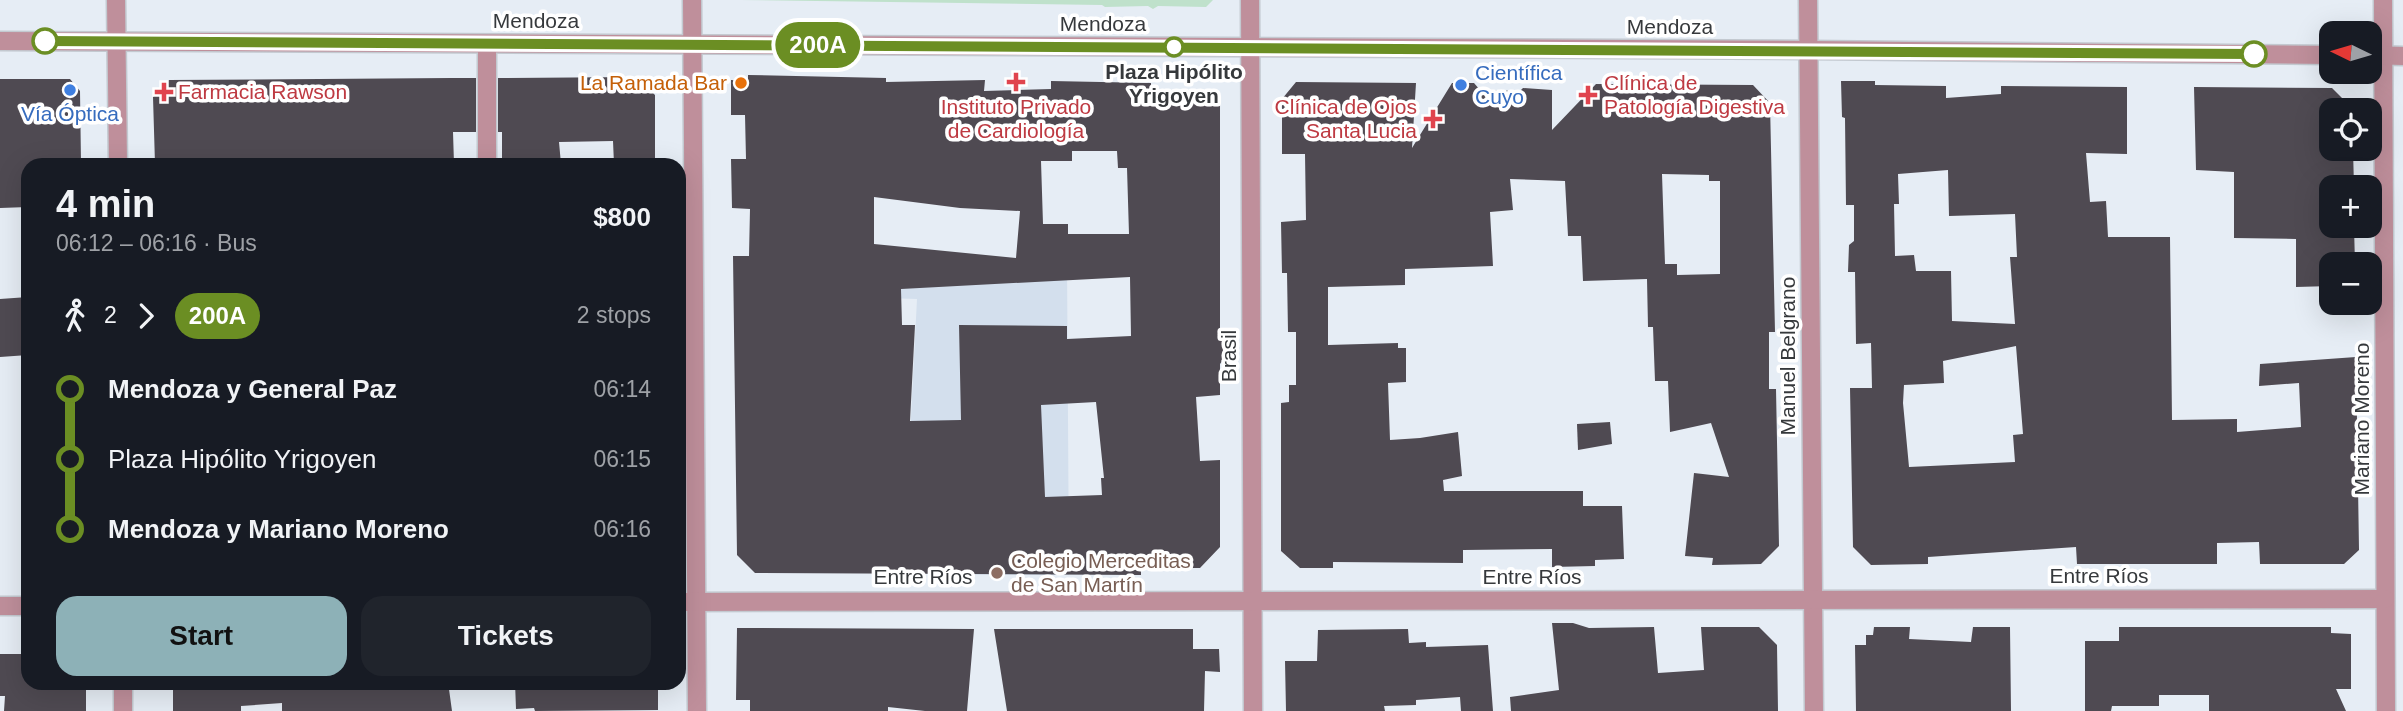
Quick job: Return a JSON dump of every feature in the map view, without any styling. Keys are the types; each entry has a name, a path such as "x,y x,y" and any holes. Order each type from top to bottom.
{"street":[{"path":"116,0 118,158"},
{"path":"692,0 687,602 697,711"},
{"name":"Brasil","path":"1250,0 1253,711"},
{"name":"Manuel Belgrano","path":"1808,0 1814,711"},
{"name":"Mariano Moreno","path":"2380,21 2383,0"},
{"name":"Mendoza","path":"0,41 2319,55"},
{"path":"487,44 487,158"},
{"path":"2382,55 2403,56"},
{"name":"Mariano Moreno","path":"2376,84 2386,711"},
{"name":"Entre Ríos","path":"687,602 2385,599"},
{"path":"0,606 21,606"},
{"path":"123,690 123,711"}],"shaded area":[{"path":"942,252 1067,263 1069,575 928,574 930,476 908,475 917,299 884,298"}],"green space":[{"name":"Plaza Hipólito Yrigoyen","path":"740,0 1213,0 1206,7 1158,6 1153,9 1148,6"}],"building":[{"path":"748,75 886,78 886,82 985,80 984,91 1051,89 1051,81 1151,83 1151,96 1220,95 1220,332 1223,331 1223,360 1220,364 1220,395 1196,397 1200,461 1220,460 1220,547 1200,568 1141,568 1141,575 755,573 737,555 733,256 749,256 750,209 732,208 731,159 746,159 745,115 731,115 731,80 748,81","holes":["1072,151 1117,151 1118,168 1127,168 1129,234 1068,234 1068,224 1043,224 1041,161 1072,161","874,197 960,208 1020,211 1016,258 874,244","1130,277 1131,336 1067,339 1067,326 959,325 961,420 910,421 915,325 902,325 901,289","1096,402 1104,478 1101,478 1102,495 1045,497 1041,405"]},
{"path":"636,77 655,95 655,158 614,158 613,141 559,142 560,158 502,158 502,132 498,132 498,78"},
{"path":"476,78 476,132 453,132 454,158 155,158 153,97 169,80"},
{"path":"0,79 70,79 80,91 81,158 21,158 21,207 0,208"},
{"path":"1841,81 1875,81 1875,85 1946,86 1946,98 2001,94 2001,86 2127,87 2127,154 2086,153 2090,202 2106,201 2108,237 2170,237 2172,420 2237,419 2237,432 2301,427 2299,383 2259,386 2260,364 2356,357 2359,550 2344,564 2260,564 2259,542 2217,543 2217,564 2077,564 2076,547 1928,557 1928,564 1871,565 1853,547 1850,388 1872,388 1871,343 1856,344 1855,272 1848,272 1849,245 1854,241 1854,205 1846,205 1845,118 1842,117","holes":["1948,170 1949,216 2015,214 2017,257 2010,257 2015,324 1952,321 1951,271 1916,271 1914,255 1895,256 1894,204 1899,204 1898,174","2016,346 2023,434 2013,435 2015,462 1909,467 1904,385 1944,383 1943,361"]},
{"path":"1296,82 1416,83 1412,148 1452,83 1474,83 1480,90 1552,90 1552,130 1596,84 1753,85 1770,103 1775,332 1769,332 1769,389 1776,389 1779,546 1761,564 1712,565 1713,558 1685,556 1694,473 1729,477 1711,423 1670,432 1668,381 1655,381 1653,327 1648,327 1647,279 1583,281 1581,236 1568,236 1565,181 1510,179 1513,210 1490,212 1493,266 1405,269 1405,285 1328,287 1328,345 1398,343 1398,348 1406,348 1406,382 1388,383 1390,440 1458,432 1462,476 1443,480 1444,491 1583,491 1583,506 1622,506 1624,559 1595,560 1595,566 1552,567 1552,549 1463,550 1463,563 1333,562 1333,568 1300,568 1281,551 1281,403 1289,402 1289,385 1296,385 1296,332 1288,332 1287,273 1282,273 1281,222 1306,220 1305,154 1282,154 1282,99","holes":["1662,174 1709,175 1709,181 1720,181 1720,274 1677,275 1677,264 1665,264"]},
{"path":"2194,87 2332,88 2342,98 2319,98 2319,161 2353,161 2354,175 2319,175 2319,238 2354,238 2355,252 2319,252 2319,286 2296,287 2296,239 2234,238 2234,172 2196,170"},
{"path":"21,298 21,356 0,357 0,299"},
{"path":"1610,422 1612,444 1578,450 1577,424"},
{"path":"1552,623 1573,623 1589,628 1654,627 1658,673 1704,670 1701,627 1759,627 1777,645 1778,711 1511,711 1510,697 1559,690"},
{"path":"1874,627 1910,627 1909,639 1971,642 1973,627 2010,627 2011,711 1856,711 1855,645 1866,645 1866,635 1873,635"},
{"path":"2119,627 2331,627 2331,633 2351,634 2351,689 2336,689 2346,711 2209,711 2209,695 2159,695 2159,706 2112,706 2111,711 2085,711 2085,641 2119,641"},
{"path":"737,628 974,629 967,711 925,711 888,707 888,711 750,711 750,700 736,700"},
{"path":"994,629 1193,629 1193,649 1219,649 1220,672 1205,671 1204,711 1007,711"},
{"path":"1408,629 1409,643 1426,642 1426,647 1488,645 1493,711 1461,711 1460,697 1416,700 1416,705 1384,706 1385,711 1286,711 1285,661 1317,661 1318,630"},
{"path":"0,654 21,654 21,690 86,690 86,711 4,711 5,696 0,696"},
{"path":"173,690 449,690 452,711 282,711 282,703 241,706 241,711 173,711"},
{"path":"515,690 658,690 658,710 516,709"}],"bus line":[{"name":"200A","path":"45,41 2254,54"}],"place":[{"name":"Plaza Hipólito Yrigoyen","path":"1174,47"},
{"name":"Instituto Privado de Cardiología","path":"1016,82"},
{"name":"La Ramada Bar","path":"741,83"},
{"name":"Científica Cuyo","path":"1461,85"},
{"name":"Vía Óptica","path":"70,90"},
{"name":"Farmacia Rawson","path":"164,92"},
{"name":"Clínica de Patología Digestiva","path":"1588,95"},
{"name":"Clínica de Ojos Santa Lucia","path":"1433,119"},
{"name":"Colegio Merceditas de San Martín","path":"997,573"}]}
